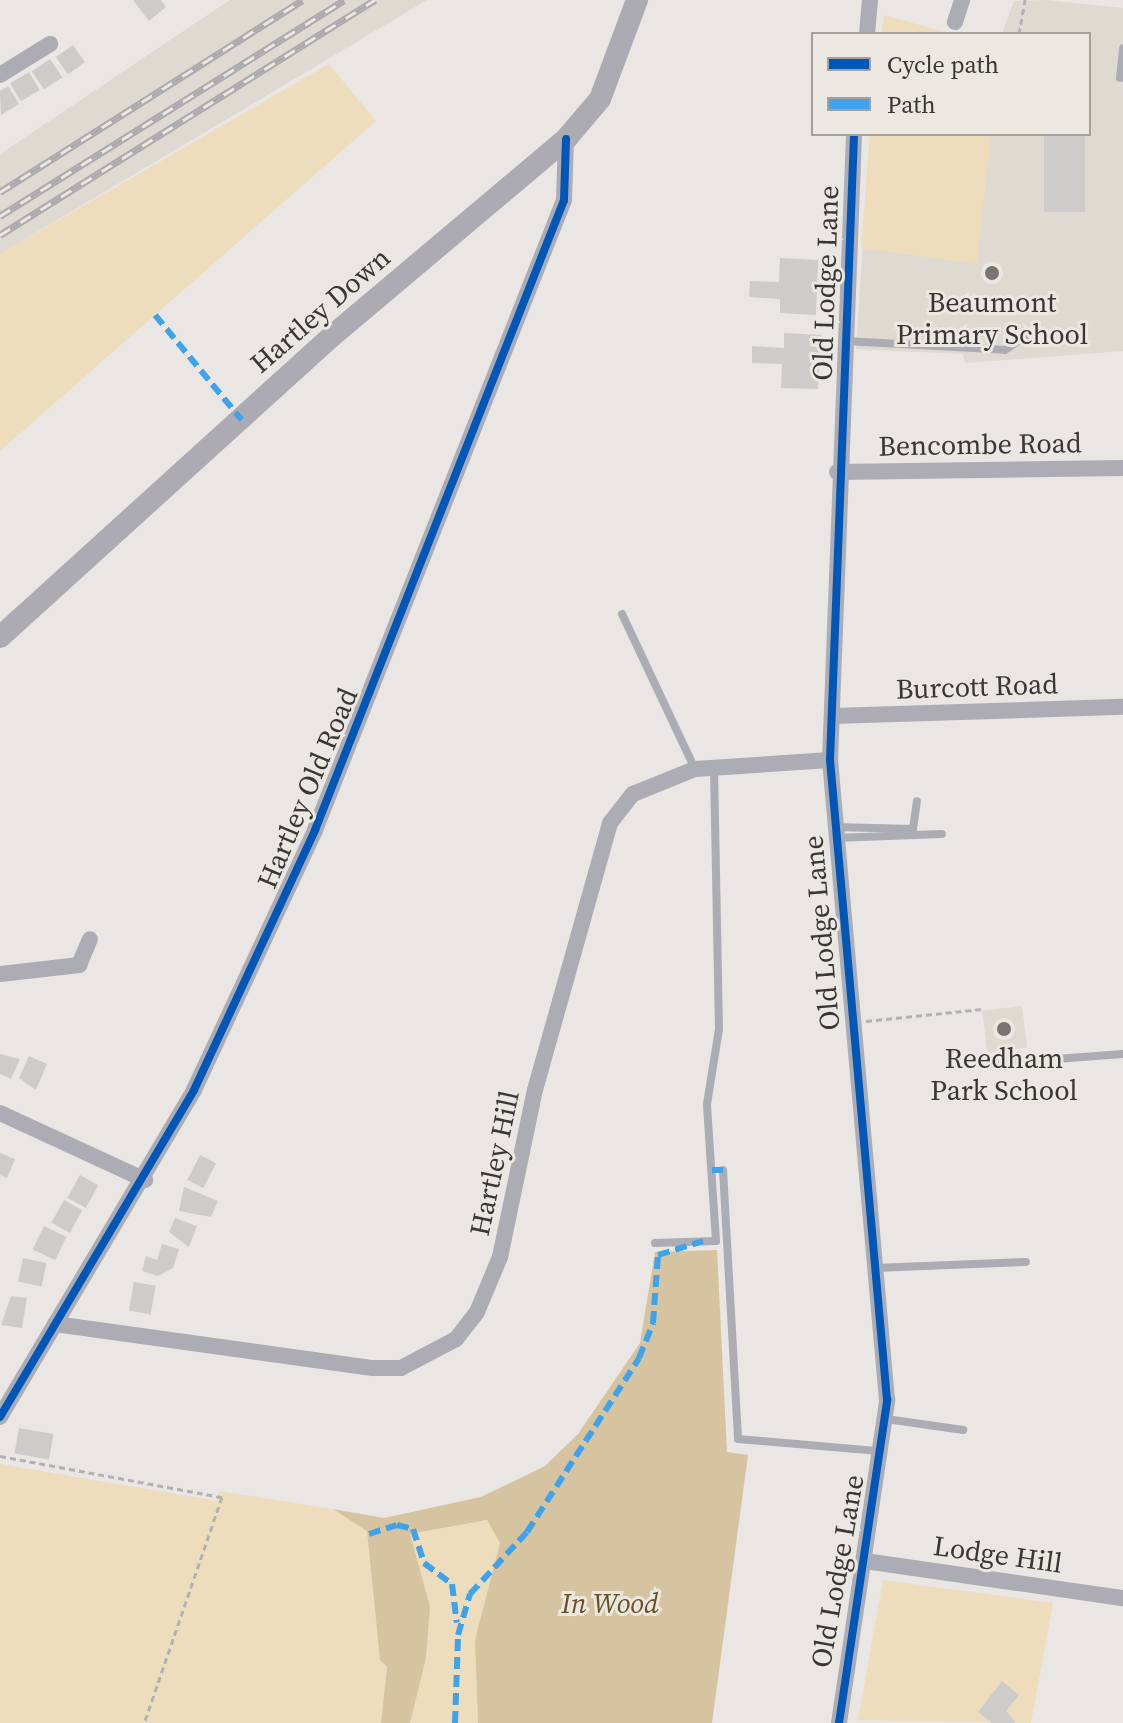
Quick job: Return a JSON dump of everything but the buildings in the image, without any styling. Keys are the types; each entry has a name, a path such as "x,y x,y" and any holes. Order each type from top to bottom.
{"street":[{"name":"Hartley Down","path":"0,637 332,336 566,139 600,99 637,0"},
{"path":"867,32 870,0"},
{"path":"955,22 962,0"},
{"path":"0,75 50,44"},
{"name":"Old Lodge Lane","path":"839,1723 884,1451 886,1419 830,760 837,472 854,136"},
{"name":"Hartley Old Road","path":"0,1417 145,1180 226,1028 398,628 564,200 566,139"},
{"name":"Bencombe Road","path":"837,472 1123,468"},
{"name":"Burcott Road","path":"832,716 1123,707"},
{"name":"Hartley Hill","path":"55,1324 373,1368 401,1368 456,1339 477,1312 500,1257 535,1090 610,823 633,794 695,769 830,760"},
{"path":"0,974 79,965 90,939"},
{"path":"0,1113 145,1180"},
{"name":"Lodge Hill","path":"865,1561 1123,1598"}],"lane":[{"path":"1120,78 1123,48"},
{"path":"846,341 1005,350 1027,335"},
{"path":"622,614 695,769"},
{"path":"655,1243 716,1241 707,1104 719,1029 714,767"},
{"path":"834,833 913,829 917,801"},
{"path":"834,833 942,834"},
{"path":"1002,1063 1123,1054"},
{"path":"723,1170 738,1439 884,1451"},
{"path":"874,1268 1026,1262"},
{"path":"886,1419 963,1430"}],"path":[{"path":"1019,32 1025,0"},
{"path":"850,1023 982,1009"},
{"path":"0,1456 222,1497 144,1723"}],"shaded area":[{"path":"230,0 427,0 0,254 0,154"},
{"name":"Beaumont Primary School","path":"1045,0 1123,8 1123,351 965,363 963,354 856,349 870,136 1091,136 1091,32 1003,32 1014,1"},
{"path":"884,15 945,32 881,32"},
{"path":"329,64 376,121 0,451 0,254"},
{"path":"870,136 991,136 977,264 861,248"},
{"name":"Reedham Park School","path":"1022,1006 1027,1048 987,1053 982,1011"},
{"path":"0,1464 217,1501 219,1491 333,1509 356,1522 367,1531 380,1660 387,1667 381,1723 0,1723"},
{"path":"488,1520 500,1543 475,1640 478,1723 410,1723 430,1606 410,1534"},
{"path":"883,1580 1053,1603 1031,1723 858,1720"}],"green space":[{"name":"In Wood","path":"717,1250 727,1452 748,1455 712,1723 478,1723 475,1640 500,1543 487,1520 410,1534 430,1606 426,1658 410,1723 381,1723 387,1667 380,1660 367,1531 333,1509 384,1518 481,1497 545,1466 578,1434 640,1343 655,1252"}],"railway":[{"path":"0,192 302,0"},
{"path":"0,216 344,0"},
{"path":"0,235 375,0"}],"marked path":[{"path":"155,315 242,420"},
{"path":"712,1170 723,1170"},
{"path":"455,1723 458,1635 470,1594 527,1532 639,1358 653,1323 658,1255 703,1241"},
{"path":"369,1534 397,1525 413,1529 424,1563 452,1584 457,1623"}],"cycle path":[{"path":"839,1723 887,1400 830,760 854,136"},
{"path":"0,1417 194,1090 315,830 564,200 566,139"}],"place":[{"name":"Beaumont Primary School","path":"992,273"},
{"name":"Reedham Park School","path":"1004,1029"}]}
